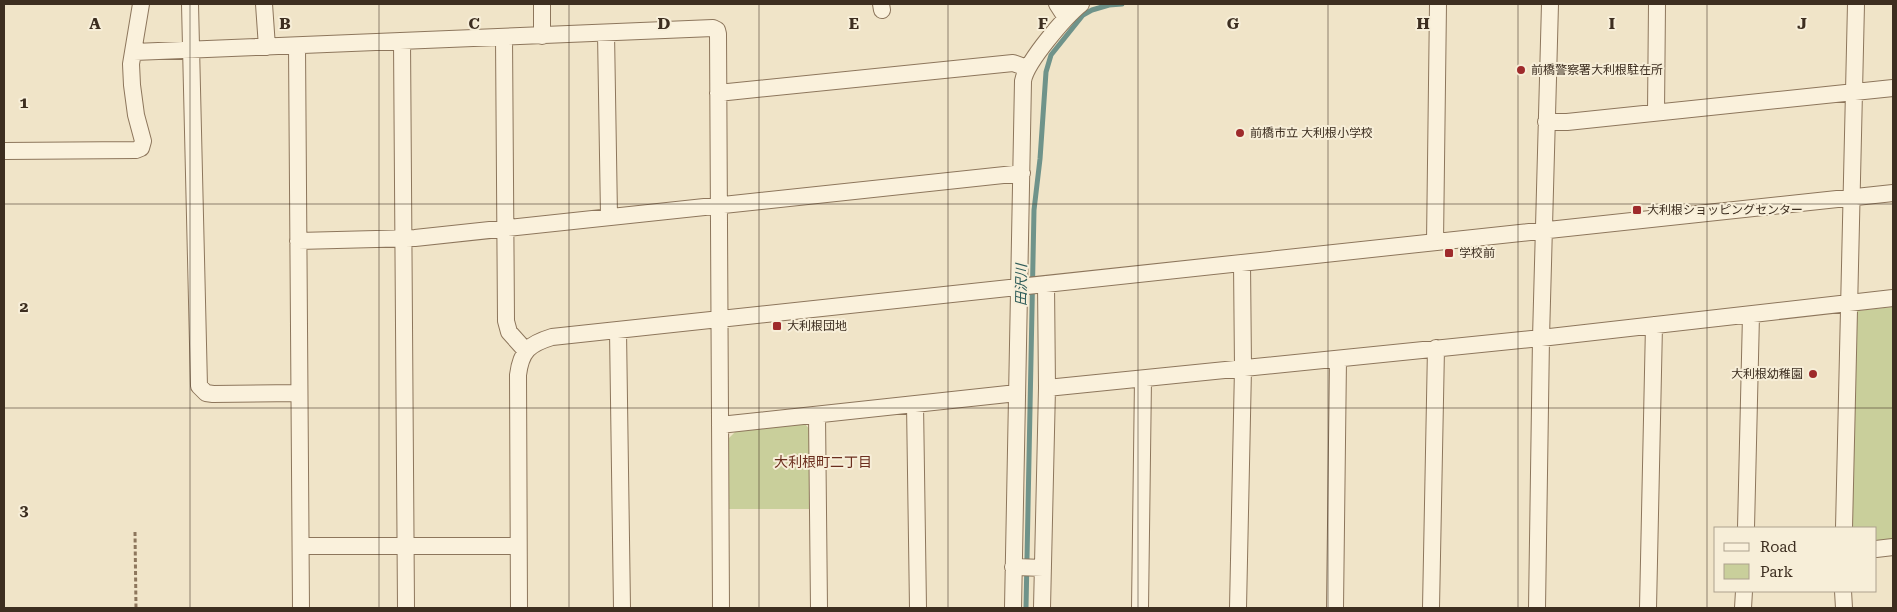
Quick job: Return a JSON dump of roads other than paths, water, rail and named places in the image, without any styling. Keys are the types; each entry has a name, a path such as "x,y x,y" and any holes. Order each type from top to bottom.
{"street":[{"path":"4,151 136,150 141,148 143,141 136,115 131,64 141,4"},
{"path":"190,4 199,386 206,393 213,394 299,393"},
{"path":"264,4 267,47"},
{"path":"542,4 542,36"},
{"path":"1057,4 1066,18"},
{"path":"1013,608 1023,81 1027,68 1066,18 1081,4"},
{"path":"1435,242 1438,4"},
{"path":"1537,608 1541,338 1550,4"},
{"path":"1656,112 1657,4"},
{"path":"1844,527 1856,4"},
{"path":"134,52 713,28 717,30 721,608"},
{"path":"606,33 609,216"},
{"path":"504,37 506,321 509,332 526,351"},
{"path":"402,41 406,608"},
{"path":"297,46 301,608"},
{"path":"718,93 1013,63 1027,68"},
{"path":"1546,122 1567,122 1893,88"},
{"path":"298,241 403,239 1022,173"},
{"path":"519,608 518,376 520,363 526,351 535,343 552,337 1893,193"},
{"path":"1238,608 1242,263"},
{"path":"1042,608 1047,388 1046,284"},
{"path":"1047,388 1654,326 1893,298"},
{"path":"1746,527 1751,315"},
{"path":"1648,608 1654,326"},
{"path":"618,331 622,608"},
{"path":"1431,608 1436,348"},
{"path":"1335,608 1338,358"},
{"path":"1140,608 1143,379"},
{"path":"720,424 1017,394"},
{"path":"915,404 918,608"},
{"path":"816,415 819,608"},
{"path":"301,546 518,546"},
{"path":"1877,549 1893,547"},
{"path":"1014,567 1043,568"},
{"path":"1743,608 1744,592"},
{"path":"1844,592 1844,608"}],"waterway":[{"name":"田沢川","path":"1026,608 1034,210 1040,159 1046,72 1051,55 1083,15 1109,5 1122,4"}],"place":[{"name":"前橋警察署大利根駐在所","path":"1521,70"},
{"name":"前橋市立 大利根小学校","path":"1240,133"},
{"name":"大利根ショッピングセンター","path":"1637,210"},
{"name":"学校前","path":"1449,253"},
{"name":"大利根団地","path":"777,326"},
{"name":"大利根幼稚園","path":"1813,374"}],"district":[{"name":"大利根町二丁目","path":"823,462"}]}
